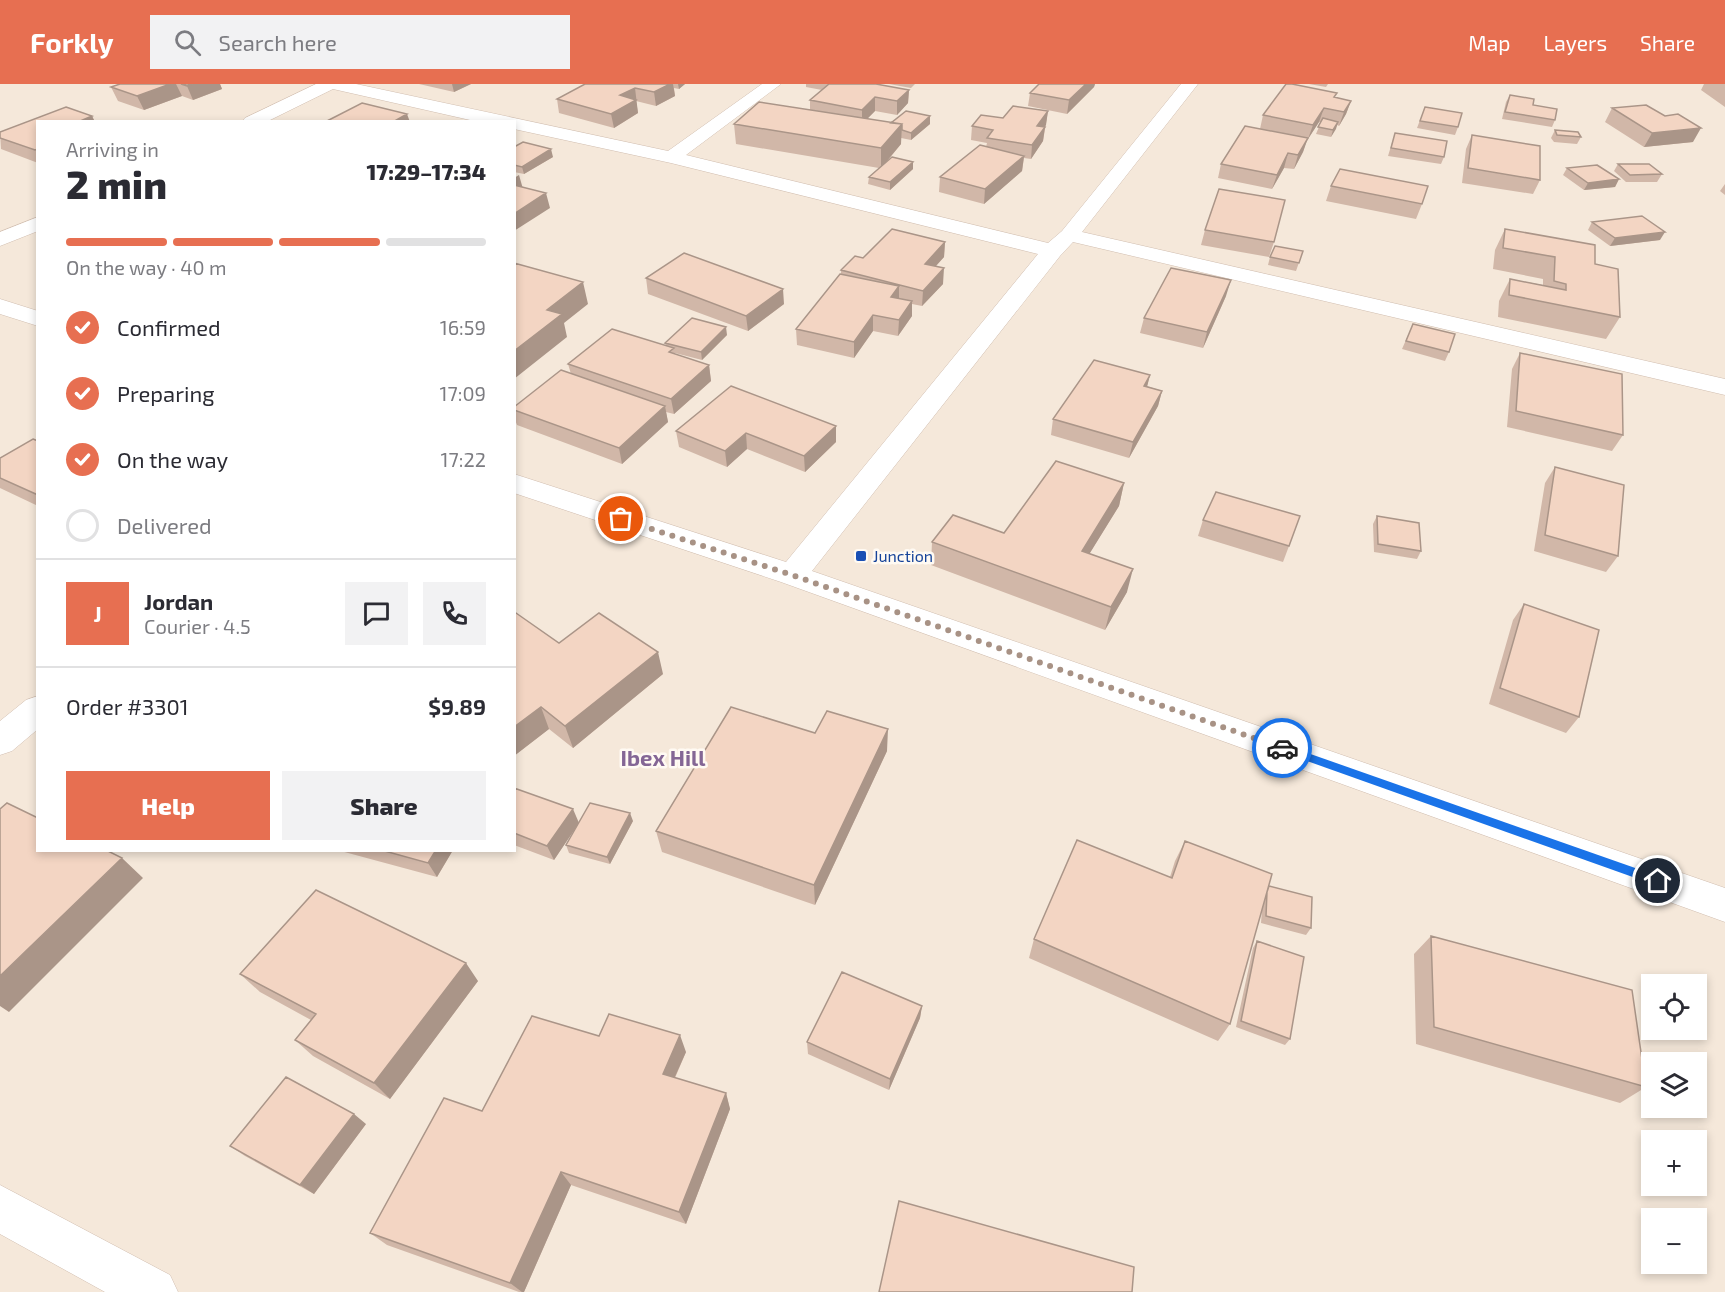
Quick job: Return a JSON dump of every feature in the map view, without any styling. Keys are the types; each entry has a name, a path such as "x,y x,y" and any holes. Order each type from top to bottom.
{"street":[{"path":"254,120 331,84 497,120"},
{"path":"671,157 773,84"},
{"path":"792,575 1190,84"},
{"path":"516,123 1725,387"},
{"path":"0,240 36,223"},
{"path":"0,306 36,318"},
{"path":"516,484 792,575 1725,905"},
{"path":"0,741 36,711"},
{"path":"0,1208 153,1292"}],"shaded area":[{"path":"0,84 1725,84 1725,1292 0,1292"}],"building":[{"path":"120,84 170,84 137,96 111,87"},
{"path":"585,84 670,84 654,92 635,88 620,95 636,100 611,114 557,99"},
{"path":"829,84 876,84 909,90 897,101 875,97 862,110 810,100"},
{"path":"1039,84 1086,84 1069,100 1030,93"},
{"path":"1286,84 1337,93 1334,97 1351,101 1344,112 1324,108 1313,125 1263,115"},
{"path":"1510,95 1534,99 1533,105 1557,109 1555,120 1505,112"},
{"path":"759,102 902,124 881,148 734,124"},
{"path":"362,103 407,114 396,120 329,120"},
{"path":"1646,105 1665,116 1678,114 1701,128 1652,133 1612,108"},
{"path":"1013,106 1048,111 1037,126 1045,127 1032,145 987,138 993,130 972,126 981,115 1003,118"},
{"path":"66,107 92,116 83,120 36,120 35,150 0,138 0,132"},
{"path":"1425,107 1462,113 1458,127 1420,121"},
{"path":"906,111 930,116 911,133 902,130 902,124 891,123"},
{"path":"1323,118 1338,122 1333,130 1318,127"},
{"path":"1245,126 1308,138 1298,155 1288,153 1277,175 1221,164"},
{"path":"1555,130 1578,132 1581,137 1557,135"},
{"path":"1395,133 1447,141 1444,157 1391,148"},
{"path":"1472,135 1540,146 1540,180 1468,168"},
{"path":"523,142 551,149 522,167 516,166 516,146"},
{"path":"980,145 1024,156 985,189 940,177"},
{"path":"892,157 913,162 890,182 869,177"},
{"path":"1618,164 1649,164 1662,174 1630,175"},
{"path":"1597,165 1619,179 1588,183 1567,168"},
{"path":"1340,169 1428,186 1422,204 1331,186"},
{"path":"516,186 546,193 516,213"},
{"path":"1219,189 1285,200 1274,242 1205,230"},
{"path":"1642,216 1665,232 1615,238 1592,222"},
{"path":"892,229 945,242 925,264 944,268 923,291 841,270 855,256 863,258"},
{"path":"1505,229 1595,245 1595,264 1618,269 1620,317 1509,295 1510,279 1566,290 1566,284 1554,281 1555,257 1503,248"},
{"path":"1275,246 1303,251 1299,263 1270,257"},
{"path":"684,253 783,289 746,316 646,278"},
{"path":"516,264 583,282 547,310 562,314 516,349"},
{"path":"1171,268 1231,280 1207,332 1144,318"},
{"path":"840,274 899,286 891,297 912,301 899,320 873,315 854,342 796,329"},
{"path":"692,318 726,327 701,352 665,343"},
{"path":"1413,324 1455,334 1449,352 1406,341"},
{"path":"612,329 674,348 669,352 709,365 671,399 568,364"},
{"path":"1520,353 1622,374 1623,435 1516,411"},
{"path":"1094,360 1150,375 1144,386 1162,391 1133,442 1053,419"},
{"path":"561,370 665,406 619,448 516,411 516,405"},
{"path":"731,386 836,426 804,456 746,433 725,451 676,431"},
{"path":"33,439 36,440 36,494 0,478 0,458"},
{"path":"1056,461 1124,483 1082,551 1133,569 1111,607 932,542 953,515 1004,533"},
{"path":"1555,467 1624,485 1618,556 1545,535"},
{"path":"1216,492 1300,516 1289,546 1203,520"},
{"path":"1377,516 1419,523 1421,551 1378,544"},
{"path":"1524,604 1599,630 1579,717 1500,688"},
{"path":"516,613 559,643 599,613 658,652 565,726 541,707 516,726"},
{"path":"731,707 815,733 827,711 888,729 814,885 656,831"},
{"path":"516,789 573,809 547,846 516,834"},
{"path":"7,803 36,817 36,852 110,852 122,858 0,976 0,809"},
{"path":"590,803 630,813 607,857 566,845"},
{"path":"1077,840 1172,878 1185,841 1272,874 1230,1024 1034,939"},
{"path":"388,852 435,852 428,863"},
{"path":"1269,886 1312,897 1311,928 1266,916"},
{"path":"316,890 466,963 374,1083 295,1040 316,1014 240,974"},
{"path":"1431,936 1632,990 1641,1052 1641,1086 1434,1027"},
{"path":"1257,941 1304,957 1290,1039 1241,1021"},
{"path":"842,972 922,1006 890,1079 807,1042"},
{"path":"609,1014 680,1035 663,1074 726,1093 679,1212 561,1172 510,1283 370,1233 444,1098 482,1111 532,1016 599,1036"},
{"path":"286,1077 354,1114 300,1185 230,1146"},
{"path":"899,1201 1134,1267 1132,1292 879,1292"}],"way so far":[{"path":"621,519 792,575 1282,748"}],"place":[{"name":"Junction","path":"861,556"}],"district":[{"name":"Ibex Hill","path":"663,758"}],"route":[{"path":"1282,748 1658,881"}]}
